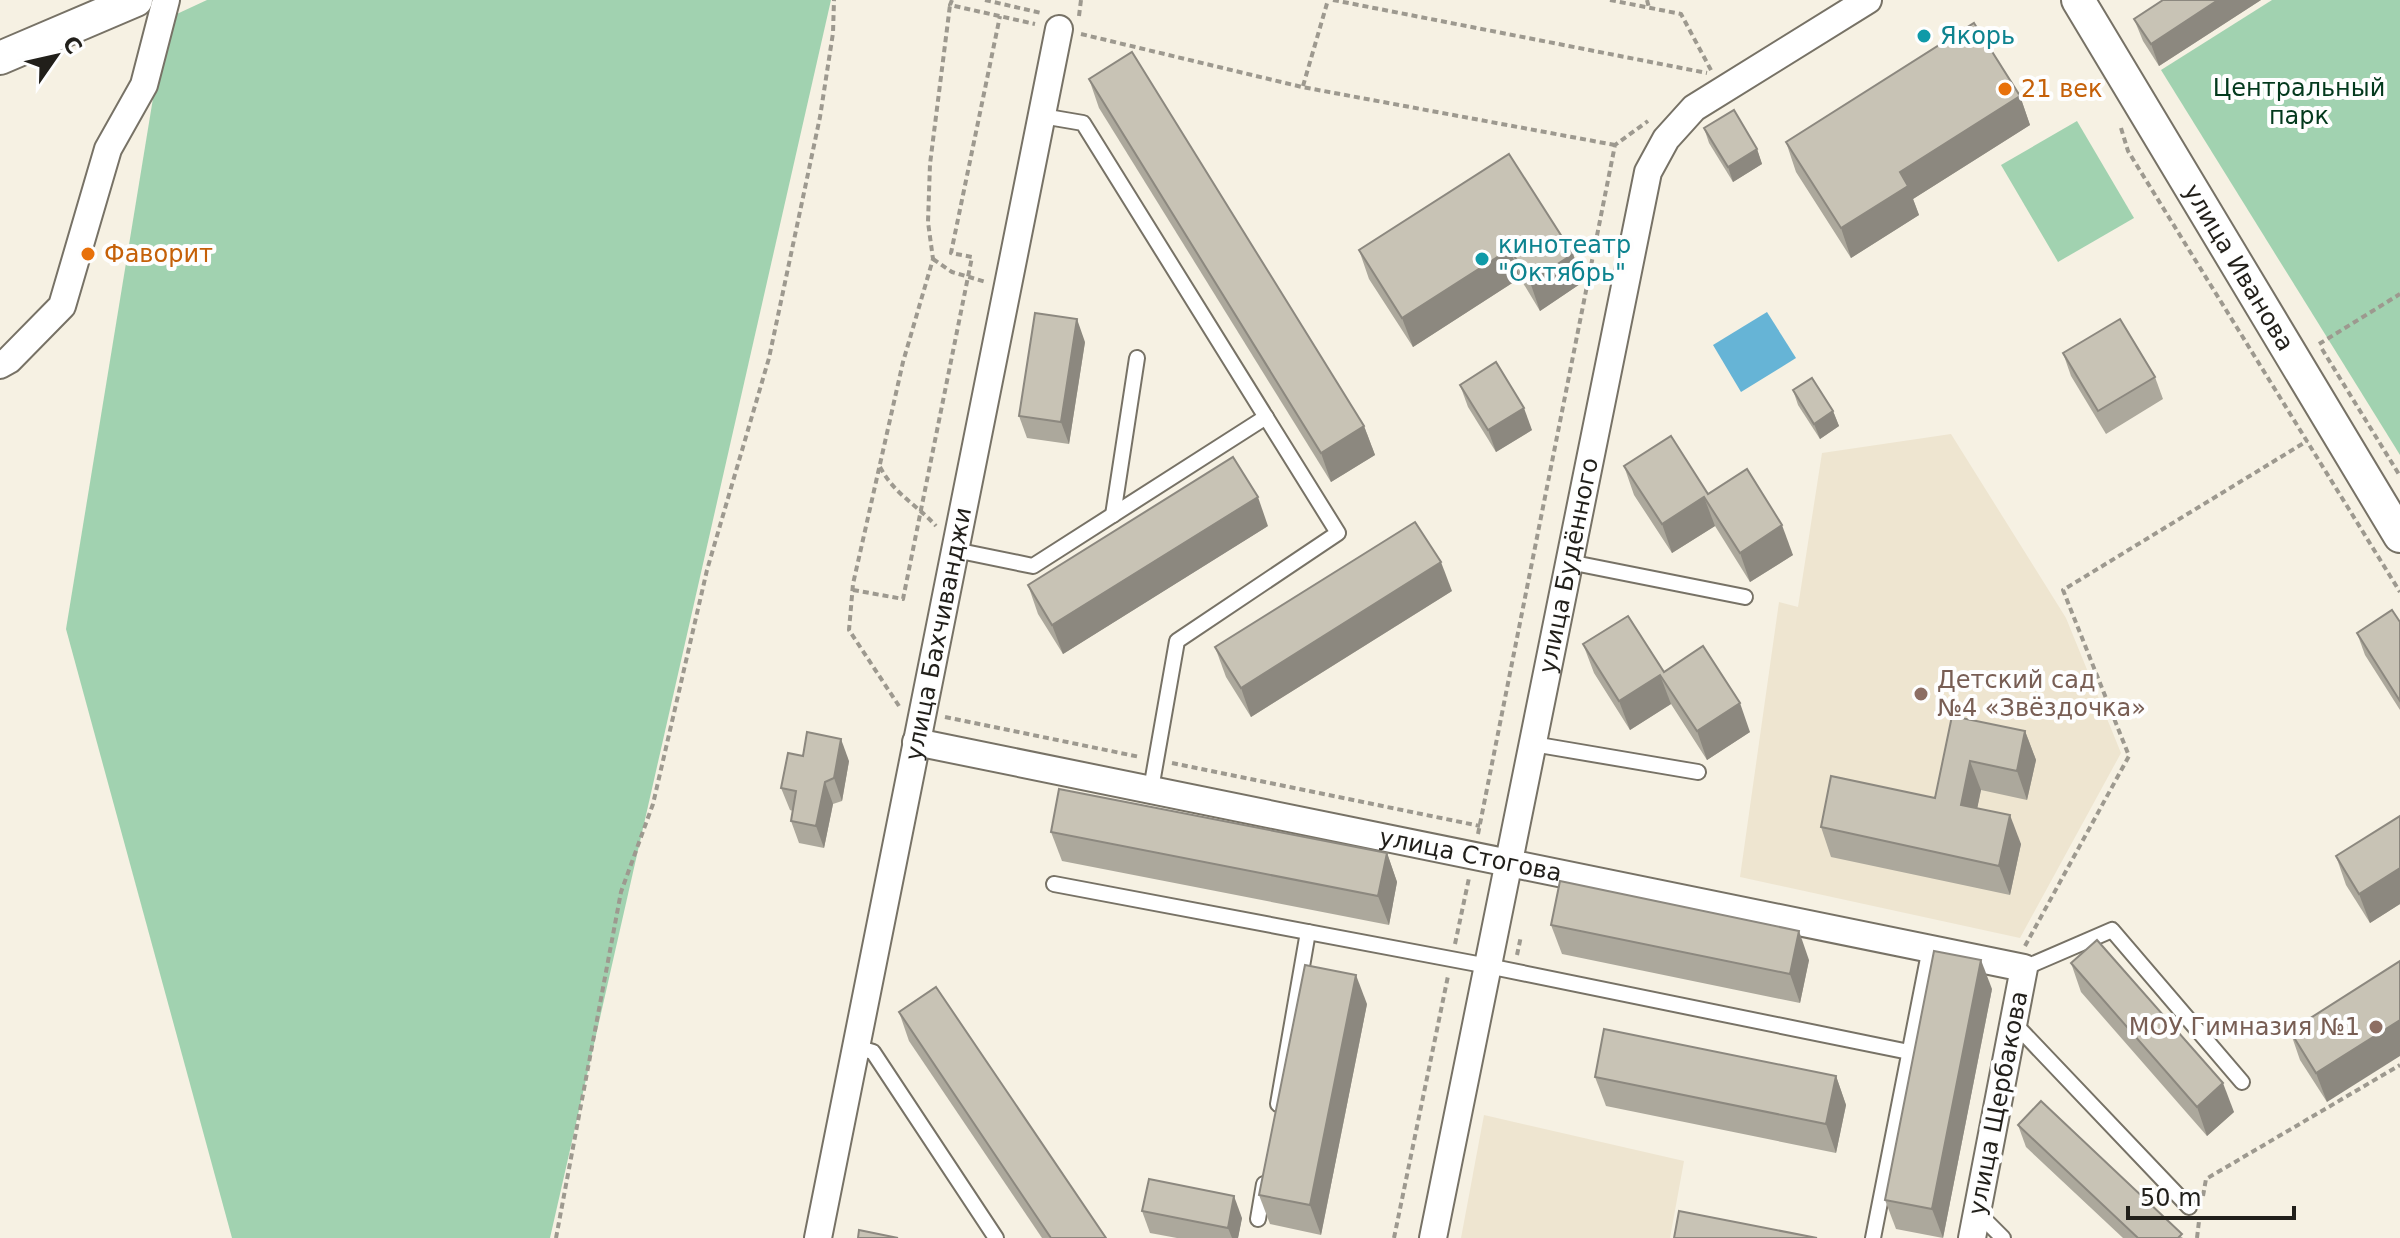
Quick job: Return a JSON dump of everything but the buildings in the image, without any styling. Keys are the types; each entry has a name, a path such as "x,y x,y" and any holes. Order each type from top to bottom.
{"street":[{"path":"0,58 136,0"},
{"path":"0,365 9,360 62,306 108,149 144,85 166,0"},
{"name":"улица Будённого","path":"1433,1238 1648,172 1666,139 1719,81 1868,0"},
{"name":"улица Иванова","path":"2078,0 2400,536"},
{"name":"улица Бахчиванджи","path":"818,1238 1042,116 1068,31"},
{"name":"улица Стогова","path":"917,738 2019,967"},
{"name":"улица Щербакова","path":"1974,1225 2013,1022 2019,967"}],"lane":[{"path":"1042,116 1083,123 1338,533 1177,641 1151,789"},
{"path":"1113,515 1137,358"},
{"path":"955,550 1033,566 1266,417"},
{"path":"1569,562 1745,597"},
{"path":"1533,744 1698,772"},
{"path":"1054,884 1488,966 1909,1052"},
{"path":"2019,967 2112,930 2242,1082"},
{"path":"1276,1113 1308,932"},
{"path":"1873,1238 1930,948"},
{"path":"2013,1022 2189,1207"},
{"path":"856,1047 873,1052 996,1238"},
{"path":"1258,1219 1266,1173"},
{"path":"1974,1225 2003,1238"}],"path":[{"path":"556,1238 621,892 653,804 707,570 769,358 820,117 833,33 834,0"},
{"path":"985,0 1062,17 1068,31"},
{"path":"1302,87 1330,0 1719,81"},
{"path":"1610,0 1681,14 1719,81"},
{"path":"1647,0 1649,8"},
{"path":"917,738 849,630 853,590 903,362 933,259 928,222 930,164 951,3 1302,87 1615,145"},
{"path":"853,590 903,599 972,257 951,253 1000,16"},
{"path":"933,259 952,272 1008,288"},
{"path":"2319,344 2400,294"},
{"path":"2019,967 2129,756 2063,590 2307,441"},
{"path":"880,467 900,495 921,511 955,550"},
{"path":"942,717 1480,826"},
{"path":"2197,1238 2206,1179 2400,1065"}],"shaded area":[{"path":"1951,434 2066,618 2121,753 2020,938 1740,877 1779,602 1798,607 1822,453"},
{"path":"1484,1115 1684,1161 1670,1238 1461,1238"}],"green space":[{"path":"207,0 831,0 550,1238 232,1238 66,629 166,19"},
{"name":"Центральный парк","path":"2272,0 2400,0 2400,455 2161,70"},
{"path":"2077,121 2134,218 2058,262 2001,165"}],"water":[{"path":"1767,312 1796,358 1741,392 1713,345"}],"place":[{"name":"Якорь","path":"1924,36"},
{"name":"21 век","path":"2005,89"},
{"name":"Фаворит","path":"88,254"},
{"name":"кинотеатр \"Октябрь\"","path":"1482,259"},
{"name":"Детский сад №4 «Звёздочка»","path":"1921,694"},
{"name":"МОУ Гимназия №1","path":"2376,1027"}]}
